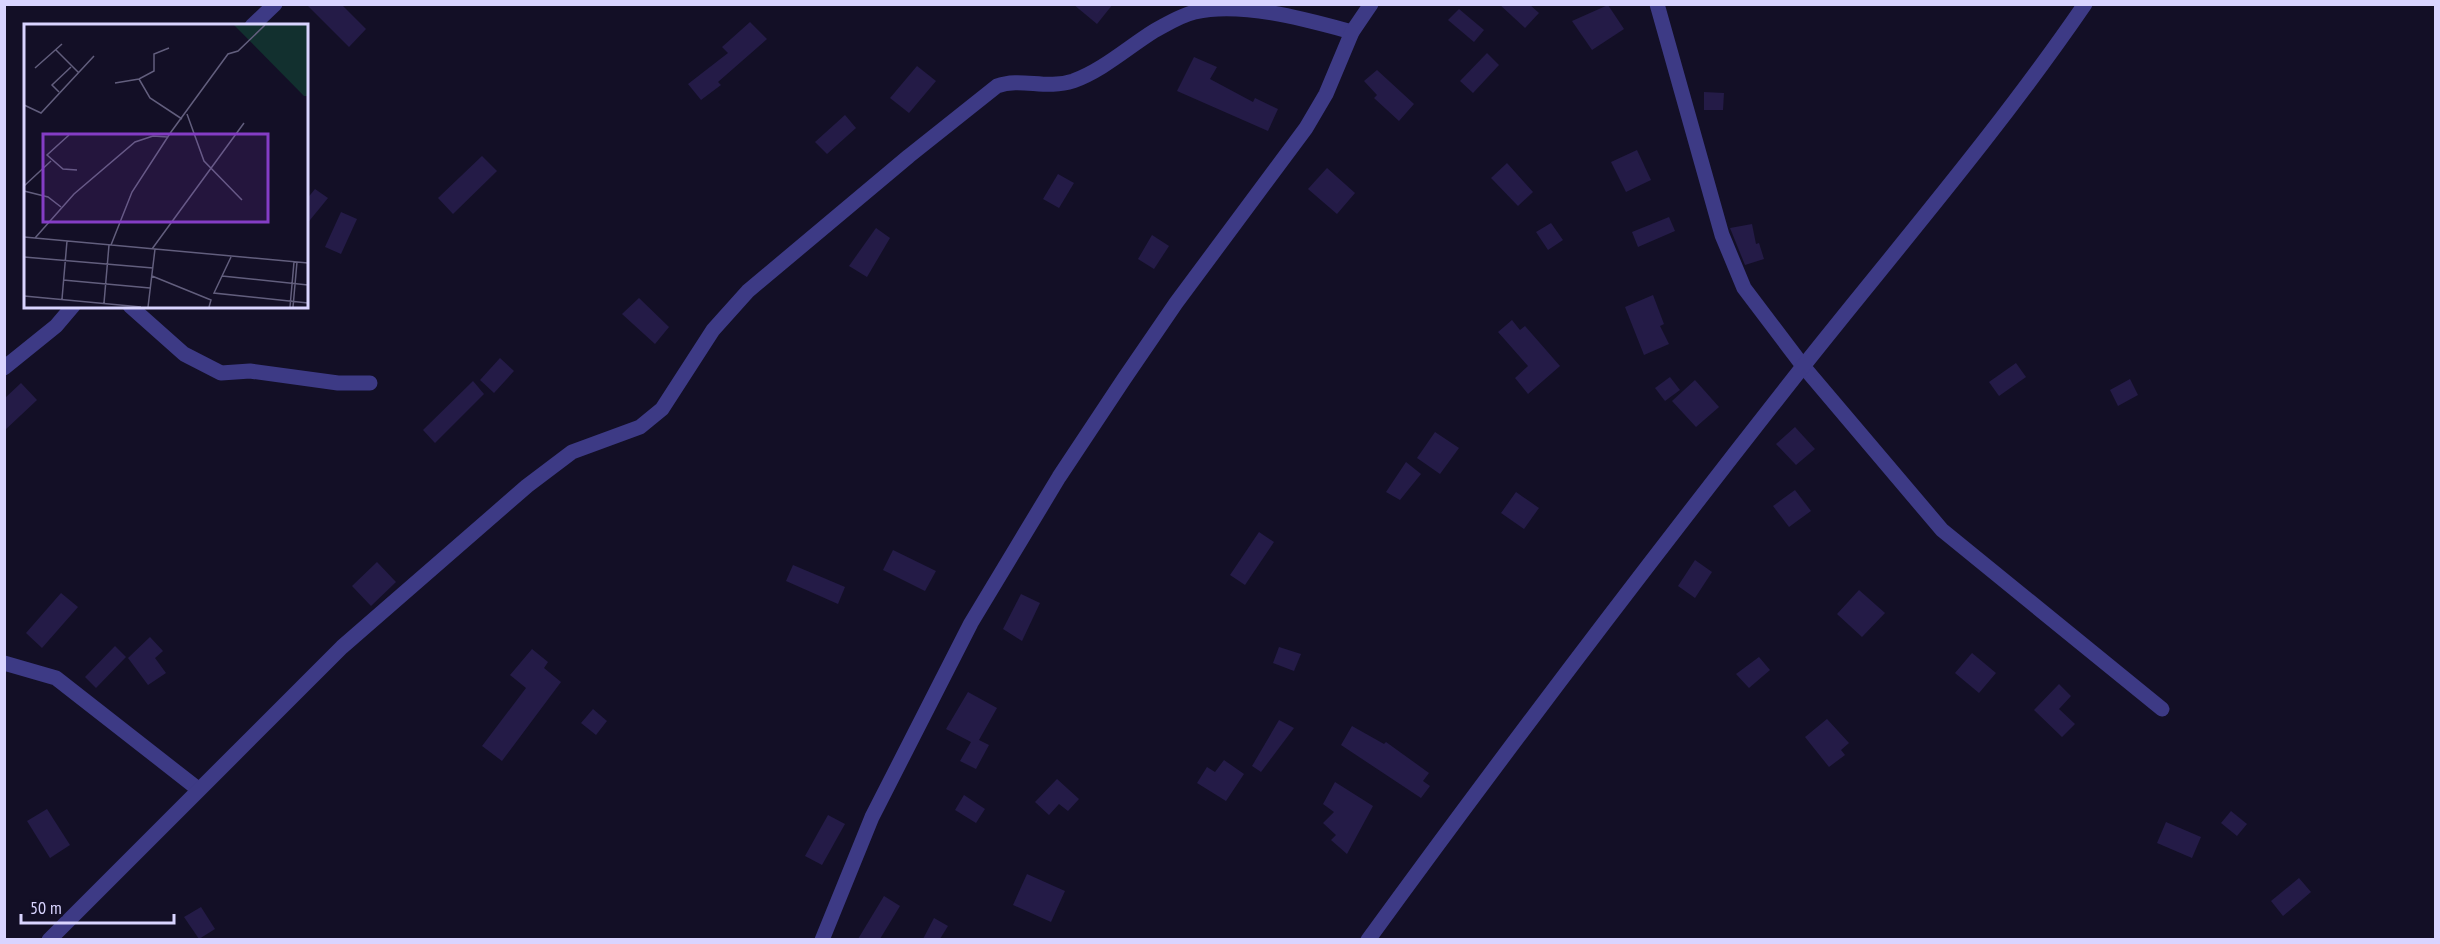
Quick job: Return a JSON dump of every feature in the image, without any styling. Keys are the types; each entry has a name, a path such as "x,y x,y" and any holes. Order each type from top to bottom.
{"street":[{"path":"254,24 275,4"},
{"path":"822,939 872,817 971,623 1059,477 1124,379 1176,303 1306,128 1326,94 1352,32 1371,4"},
{"path":"1657,4 1730,260 1744,288 1803,366 1942,530 2162,709"},
{"path":"1368,939 1509,745 1803,366 2032,82 2085,4"},
{"path":"49,939 342,647 527,486 572,452 640,427 651,420 662,409 713,330 748,291 909,156 997,86 1011,82 1044,86 1070,82 1089,75 1174,20 1196,12 1226,9 1288,15 1352,32"},
{"path":"4,368 56,326 71,308"},
{"path":"131,308 184,354 221,373 250,371 338,383 370,383"},
{"path":"4,663 56,678 198,789"}],"building":[{"path":"306,4 341,4 366,29 349,47"},
{"path":"1073,4 1113,4 1097,24"},
{"path":"1499,4 1529,4 1539,13 1525,28"},
{"path":"1608,5 1624,29 1592,50 1572,21"},
{"path":"1459,9 1484,30 1474,42 1448,20"},
{"path":"750,22 767,39 718,82 721,85 701,100 688,84 728,53 722,47"},
{"path":"1487,53 1499,65 1473,93 1460,81"},
{"path":"1194,57 1217,67 1210,79 1253,102 1255,98 1278,109 1268,131 1177,91"},
{"path":"917,66 936,81 909,113 890,98"},
{"path":"1377,70 1414,104 1399,121 1374,98 1377,95 1364,81"},
{"path":"1704,92 1724,93 1723,110 1704,110"},
{"path":"845,115 856,128 827,154 815,142"},
{"path":"1637,150 1651,180 1626,192 1611,162"},
{"path":"482,156 497,171 453,214 438,198"},
{"path":"1507,163 1533,192 1518,206 1491,178"},
{"path":"1327,168 1355,193 1337,214 1308,189"},
{"path":"1058,174 1074,183 1059,208 1043,199"},
{"path":"315,189 328,198 308,223 308,198"},
{"path":"341,212 357,219 341,254 325,247"},
{"path":"1669,217 1675,231 1638,247 1632,232"},
{"path":"1551,223 1563,240 1548,250 1536,232"},
{"path":"1752,224 1756,244 1759,243 1764,259 1745,265 1730,228"},
{"path":"876,228 890,238 867,277 849,266"},
{"path":"1152,235 1169,246 1154,269 1138,259"},
{"path":"1653,295 1664,324 1660,326 1669,344 1644,355 1625,307"},
{"path":"639,298 669,327 655,344 622,314"},
{"path":"1512,320 1520,330 1525,326 1560,366 1528,394 1515,378 1528,366 1498,332"},
{"path":"500,358 514,371 494,393 480,380"},
{"path":"2016,363 2026,377 1999,396 1989,382"},
{"path":"1670,377 1680,390 1665,401 1655,388"},
{"path":"2130,379 2138,395 2118,406 2110,390"},
{"path":"1695,380 1719,407 1696,427 1672,401"},
{"path":"473,381 484,394 435,443 423,430"},
{"path":"21,383 37,400 4,431 4,399"},
{"path":"1795,427 1815,449 1796,465 1776,444"},
{"path":"1435,432 1459,448 1440,474 1417,458"},
{"path":"1406,462 1421,474 1400,500 1386,492"},
{"path":"1795,490 1811,511 1789,527 1773,506"},
{"path":"1516,492 1539,508 1524,529 1501,513"},
{"path":"1259,532 1274,542 1245,585 1230,575"},
{"path":"893,550 936,571 925,591 883,570"},
{"path":"1695,560 1712,572 1695,598 1678,586"},
{"path":"377,562 396,582 371,606 352,586"},
{"path":"793,565 845,587 838,604 786,581"},
{"path":"1859,590 1885,613 1862,637 1837,614"},
{"path":"61,593 78,607 42,648 26,633"},
{"path":"1021,594 1040,603 1022,641 1003,629"},
{"path":"150,637 163,651 155,658 166,673 148,685 128,658"},
{"path":"115,646 126,657 96,688 85,677"},
{"path":"1279,647 1301,654 1294,671 1273,663"},
{"path":"532,649 548,662 544,668 561,682 502,761 482,746 526,688 510,675"},
{"path":"1972,653 1996,673 1979,693 1955,673"},
{"path":"1759,657 1770,670 1749,688 1736,674"},
{"path":"2059,684 2071,696 2059,709 2075,724 2062,737 2034,710"},
{"path":"968,692 997,708 979,740 989,745 976,769 960,761 971,742 946,729"},
{"path":"593,709 607,721 596,735 581,723"},
{"path":"1827,719 1849,743 1841,750 1845,755 1829,767 1805,737"},
{"path":"1279,720 1294,728 1261,772 1252,766"},
{"path":"1352,726 1384,744 1386,742 1429,773 1423,781 1430,786 1421,798 1341,745"},
{"path":"1224,760 1244,774 1226,801 1197,783 1207,767 1215,772"},
{"path":"1057,779 1079,799 1068,811 1059,804 1049,815 1035,802"},
{"path":"1335,782 1373,806 1347,854 1331,840 1336,835 1323,823 1334,812 1323,804"},
{"path":"964,795 985,809 976,823 955,810"},
{"path":"47,809 70,845 50,858 27,821"},
{"path":"2231,811 2247,824 2237,836 2221,823"},
{"path":"828,815 845,824 822,865 805,856"},
{"path":"2166,822 2201,837 2192,858 2157,843"},
{"path":"1027,874 1065,891 1051,922 1013,905"},
{"path":"2299,878 2311,892 2283,916 2271,901"},
{"path":"884,896 900,906 880,939 858,939"},
{"path":"201,907 215,929 199,939 184,917"},
{"path":"934,918 948,926 940,939 923,939"}]}
